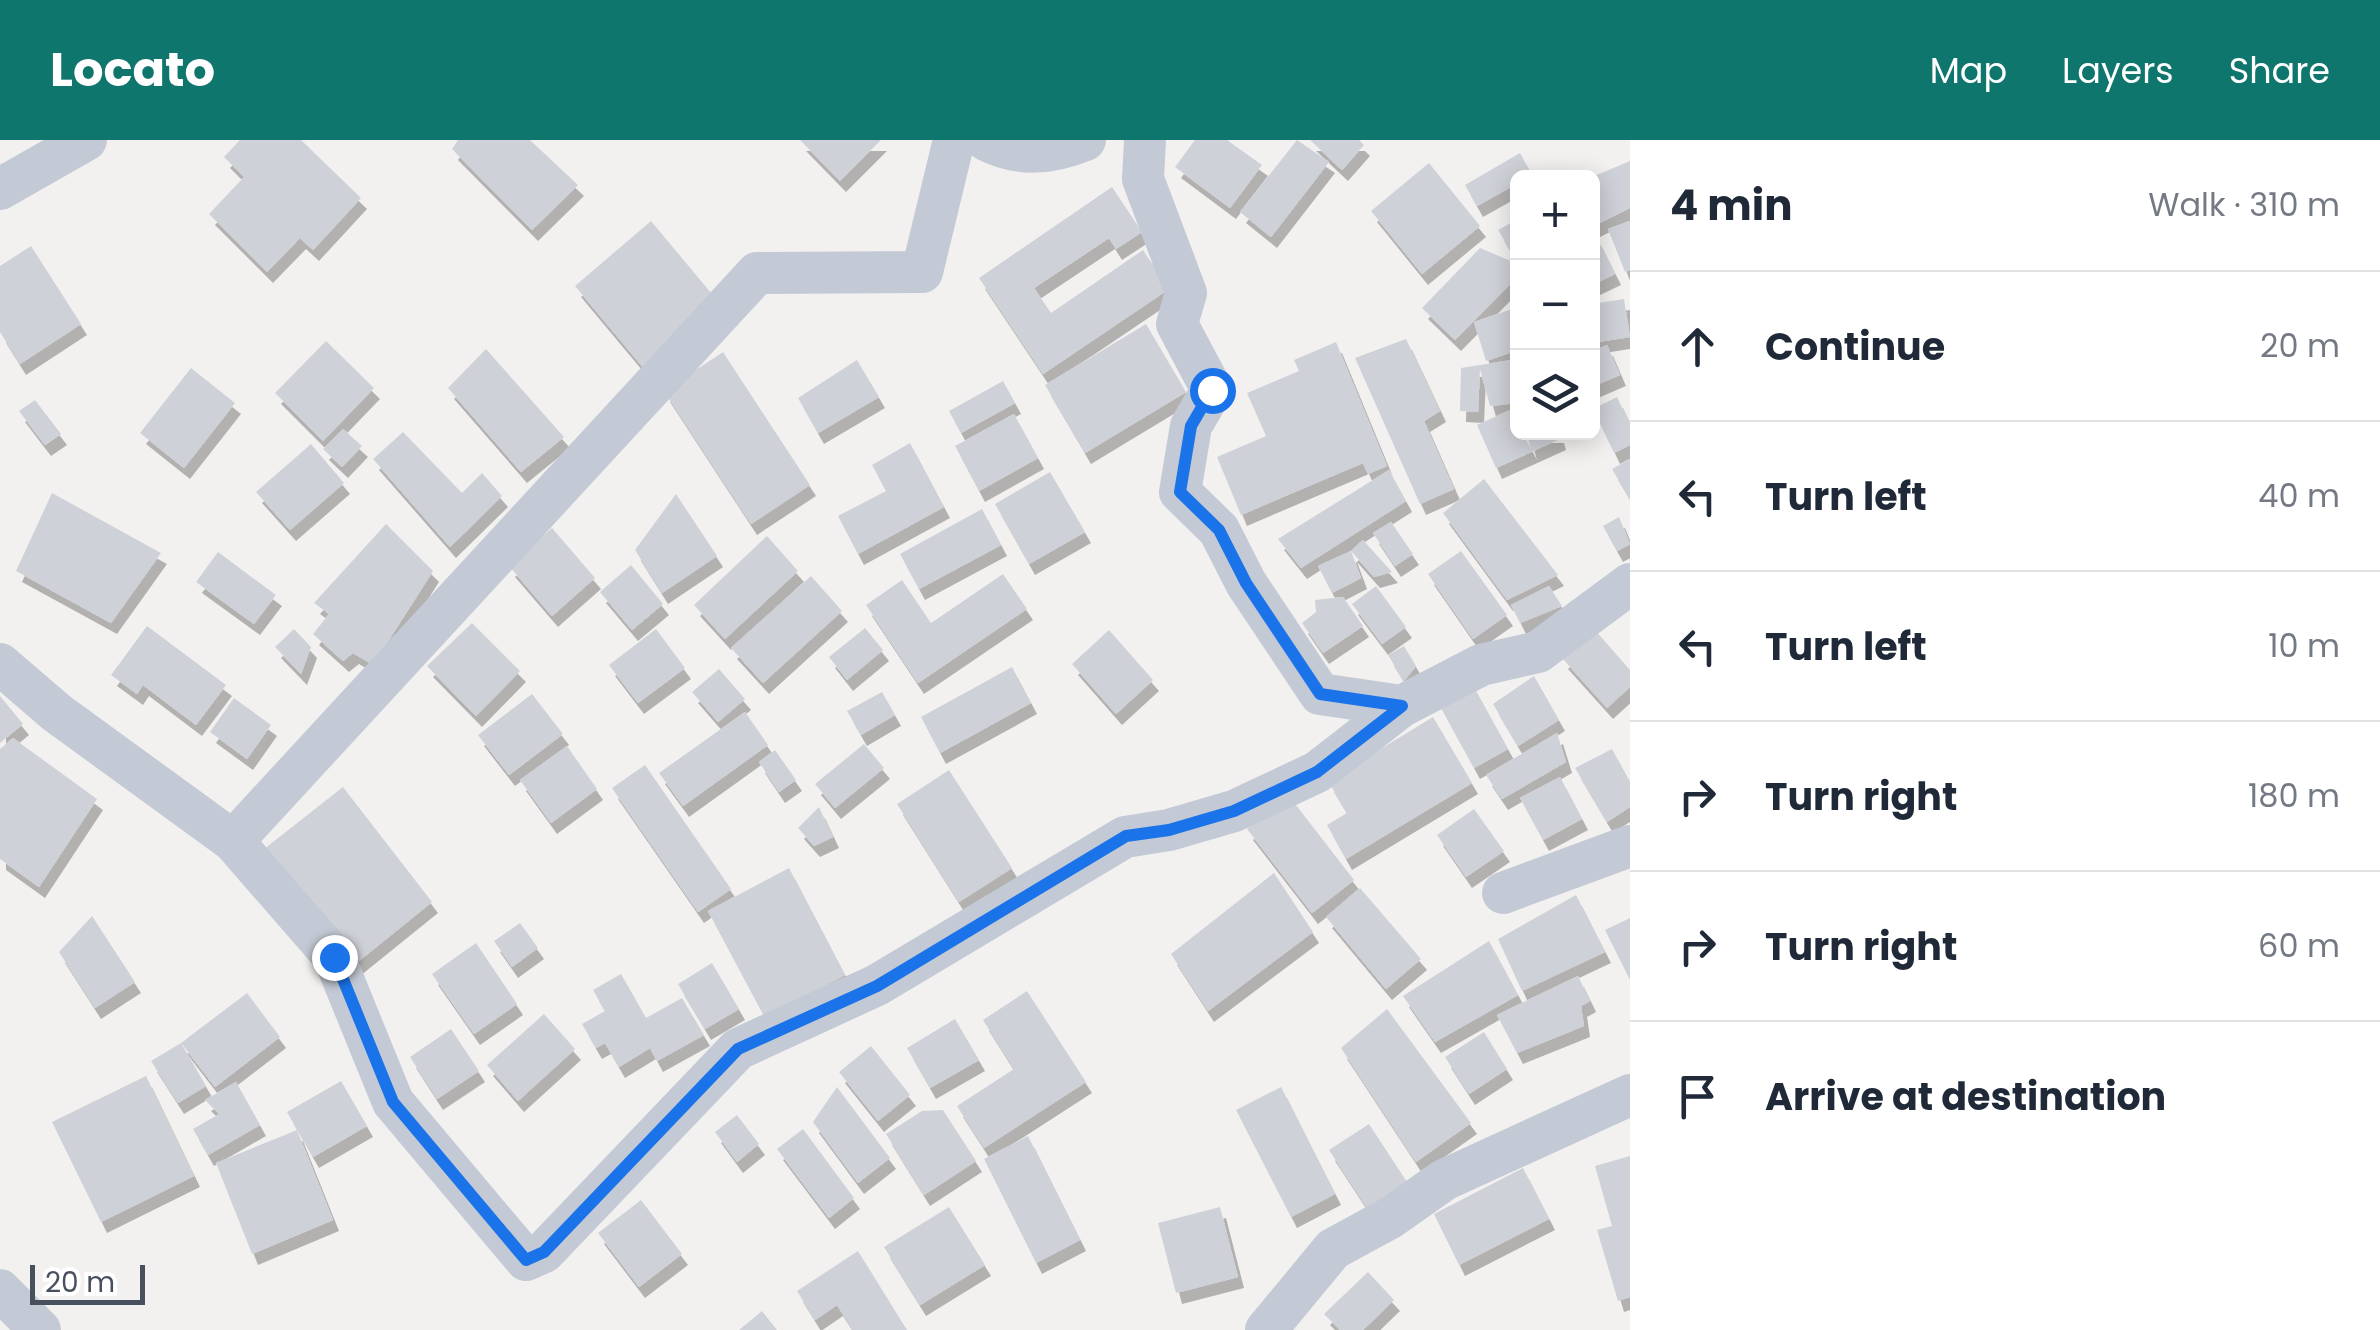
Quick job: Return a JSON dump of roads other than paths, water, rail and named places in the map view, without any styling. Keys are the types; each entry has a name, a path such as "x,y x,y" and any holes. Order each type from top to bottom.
{"street":[{"path":"0,189 86,140"},
{"path":"233,840 756,273 922,272 954,140"},
{"path":"986,140 1010,153 1062,150 1085,140"},
{"path":"1145,140 1144,179 1186,293 1177,324 1212,390 1191,426 1180,492 1219,530 1246,583 1320,694 1402,706"},
{"path":"0,664 57,714 233,840 334,957 393,1102 526,1260 544,1252 738,1049 877,986 1126,836 1169,830 1234,811 1317,772 1402,706 1481,665 1538,652 1630,584"},
{"path":"1503,893 1630,846"},
{"path":"1266,1330 1333,1249 1390,1218 1444,1180 1630,1095"},
{"path":"0,1290 40,1330"}]}
